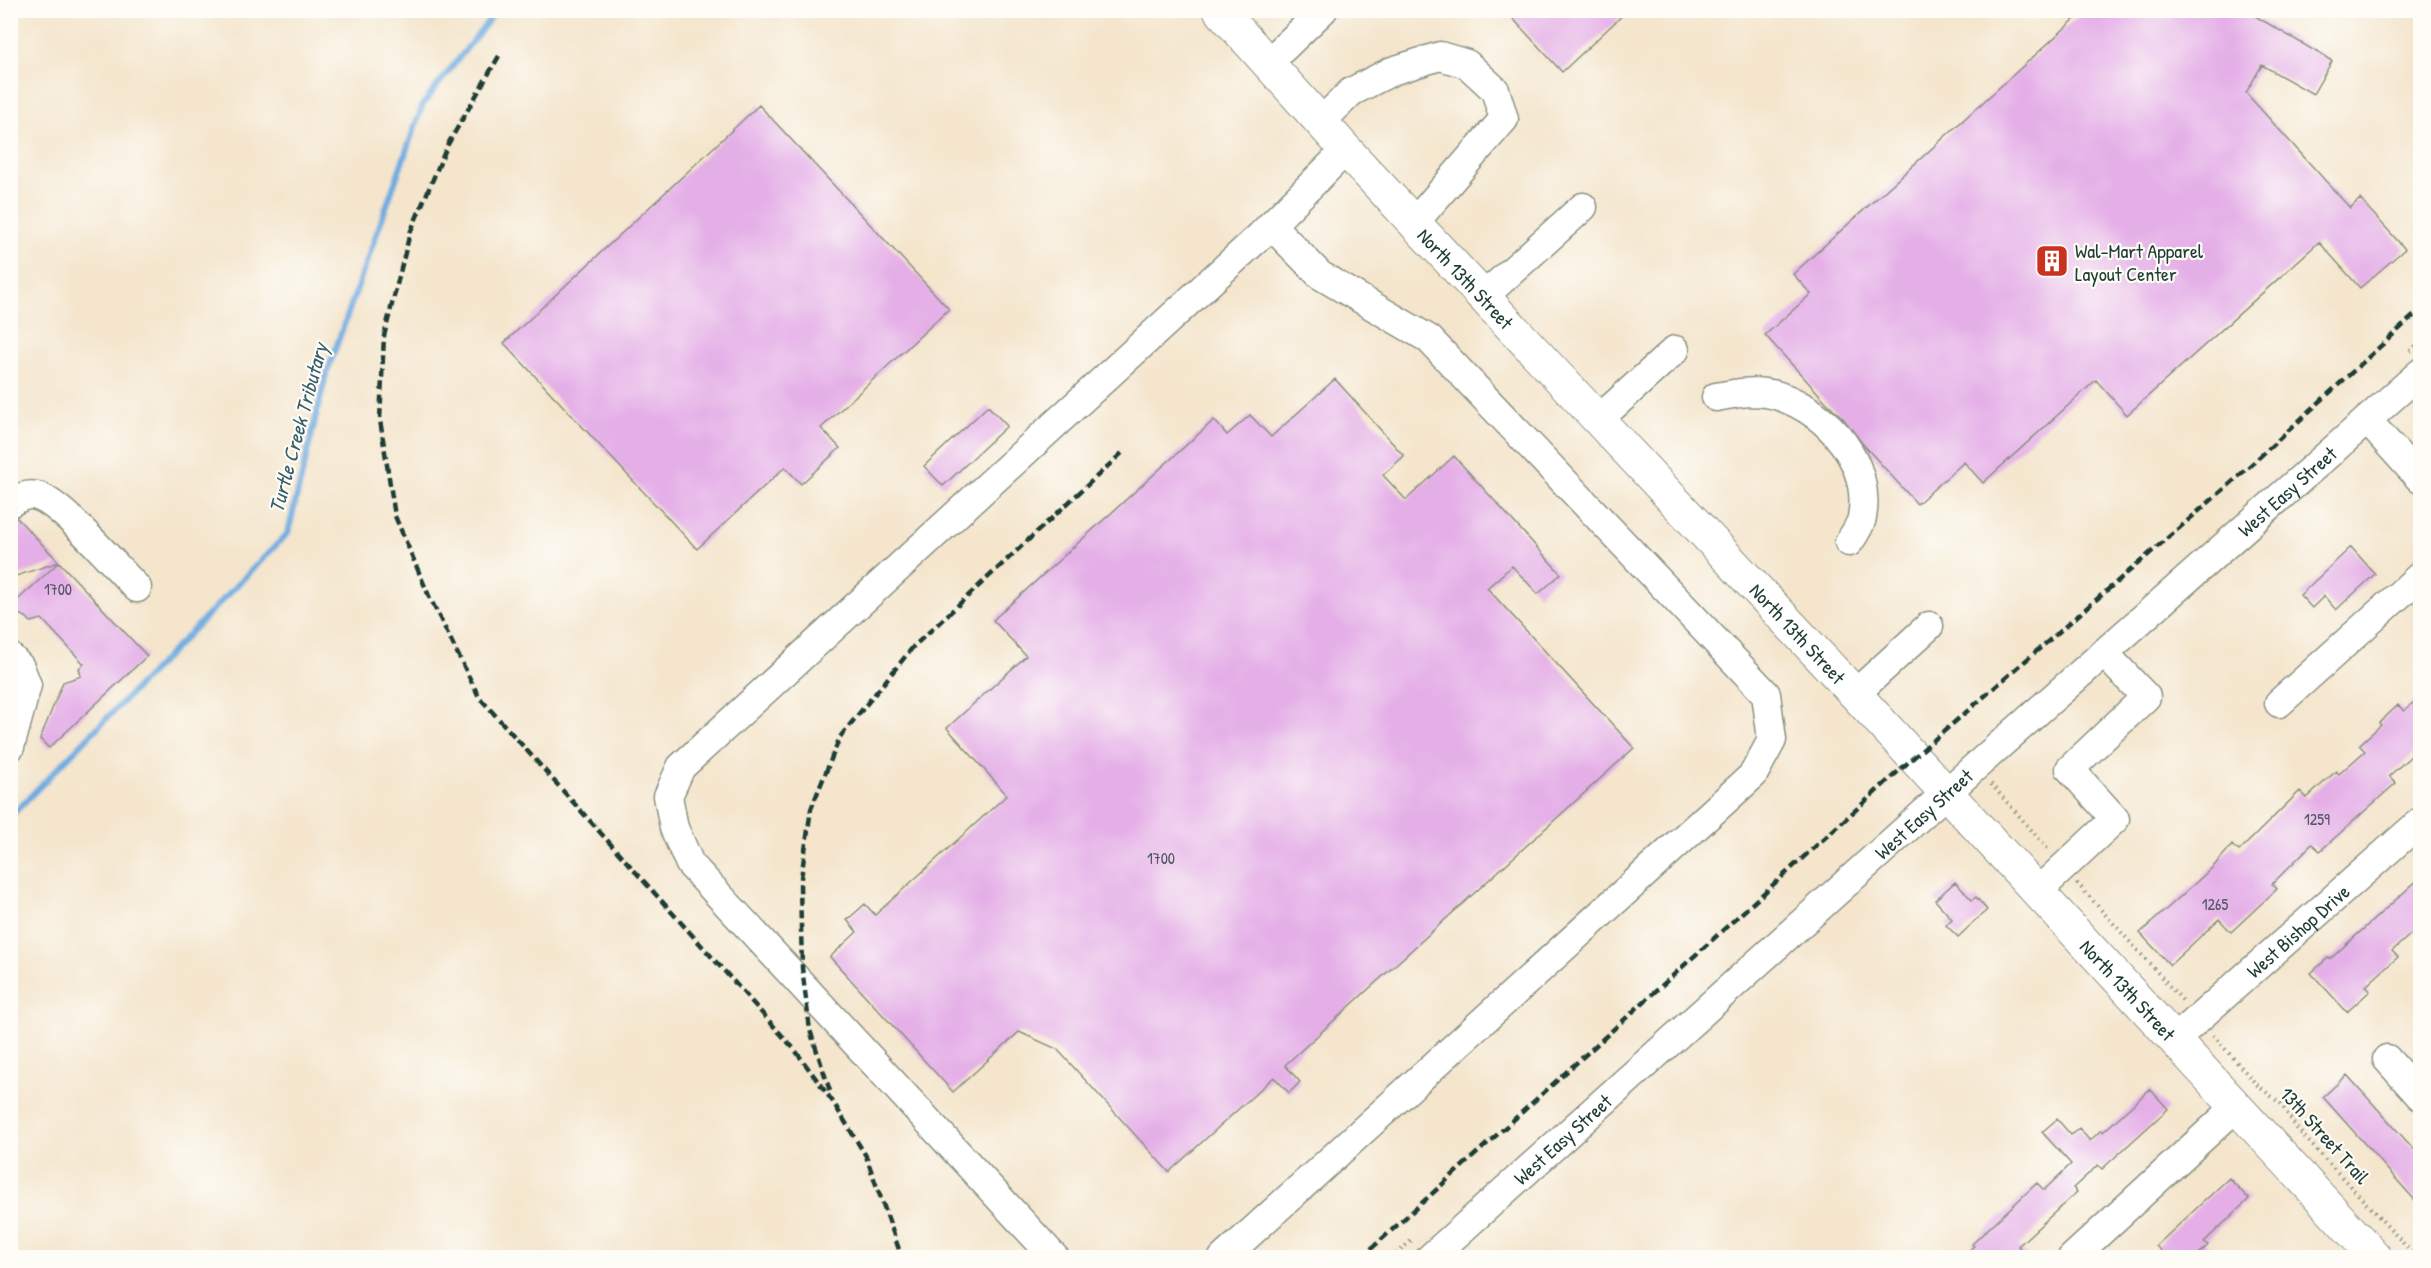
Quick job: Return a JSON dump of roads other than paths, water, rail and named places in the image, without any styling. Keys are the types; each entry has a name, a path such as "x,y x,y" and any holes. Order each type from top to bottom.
{"main road":[{"name":"North 13th Street","path":"1221,10 1346,150 1855,694 2235,1108 2376,1257"}],"street":[{"path":"1268,63 1323,10"},
{"path":"1321,122 1351,92 1392,71 1440,56 1467,64 1495,90 1504,119 1414,223"},
{"path":"1055,1257 690,864 674,828 668,796 681,767 1271,225 1346,150"},
{"path":"1483,297 1583,207"},
{"path":"1223,1257 1754,775 1772,740 1767,694 1430,339 1320,275 1271,225"},
{"path":"1598,420 1675,350"},
{"name":"West Easy Street","path":"1430,1257 2104,653 2421,373"},
{"path":"1716,397 1749,392 1778,396 1805,407 1834,430 1851,453 1861,478 1862,520 1850,542"},
{"path":"2367,420 2421,479"},
{"path":"10,503 18,498 35,495 56,506 136,588"},
{"path":"2279,704 2421,576"},
{"path":"1855,694 1929,626"},
{"path":"2037,892 2115,819 2070,769 2146,697 2104,653"},
{"path":"10,657 20,667 27,685 10,747"},
{"name":"West Bishop Drive","path":"2174,1040 2421,822"},
{"path":"2387,1059 2421,1096"},
{"path":"2072,1257 2235,1108"}],"waterway":[{"name":"Turtle Creek Tributary","path":"10,817 288,533 326,375 423,104 497,10"}],"railway":[{"path":"499,56 448,144 410,233 384,336 380,420 395,516 429,596 479,697 795,1050 833,1102 866,1156 902,1258"},
{"path":"1361,1258 1913,758 2230,484 2420,310"},
{"path":"830,1091 810,1030 802,968 800,885 811,809 840,737 913,647 1123,452"}],"place":[{"name":"Wal-Mart Apparel Layout Center","path":"2052,261"}]}
